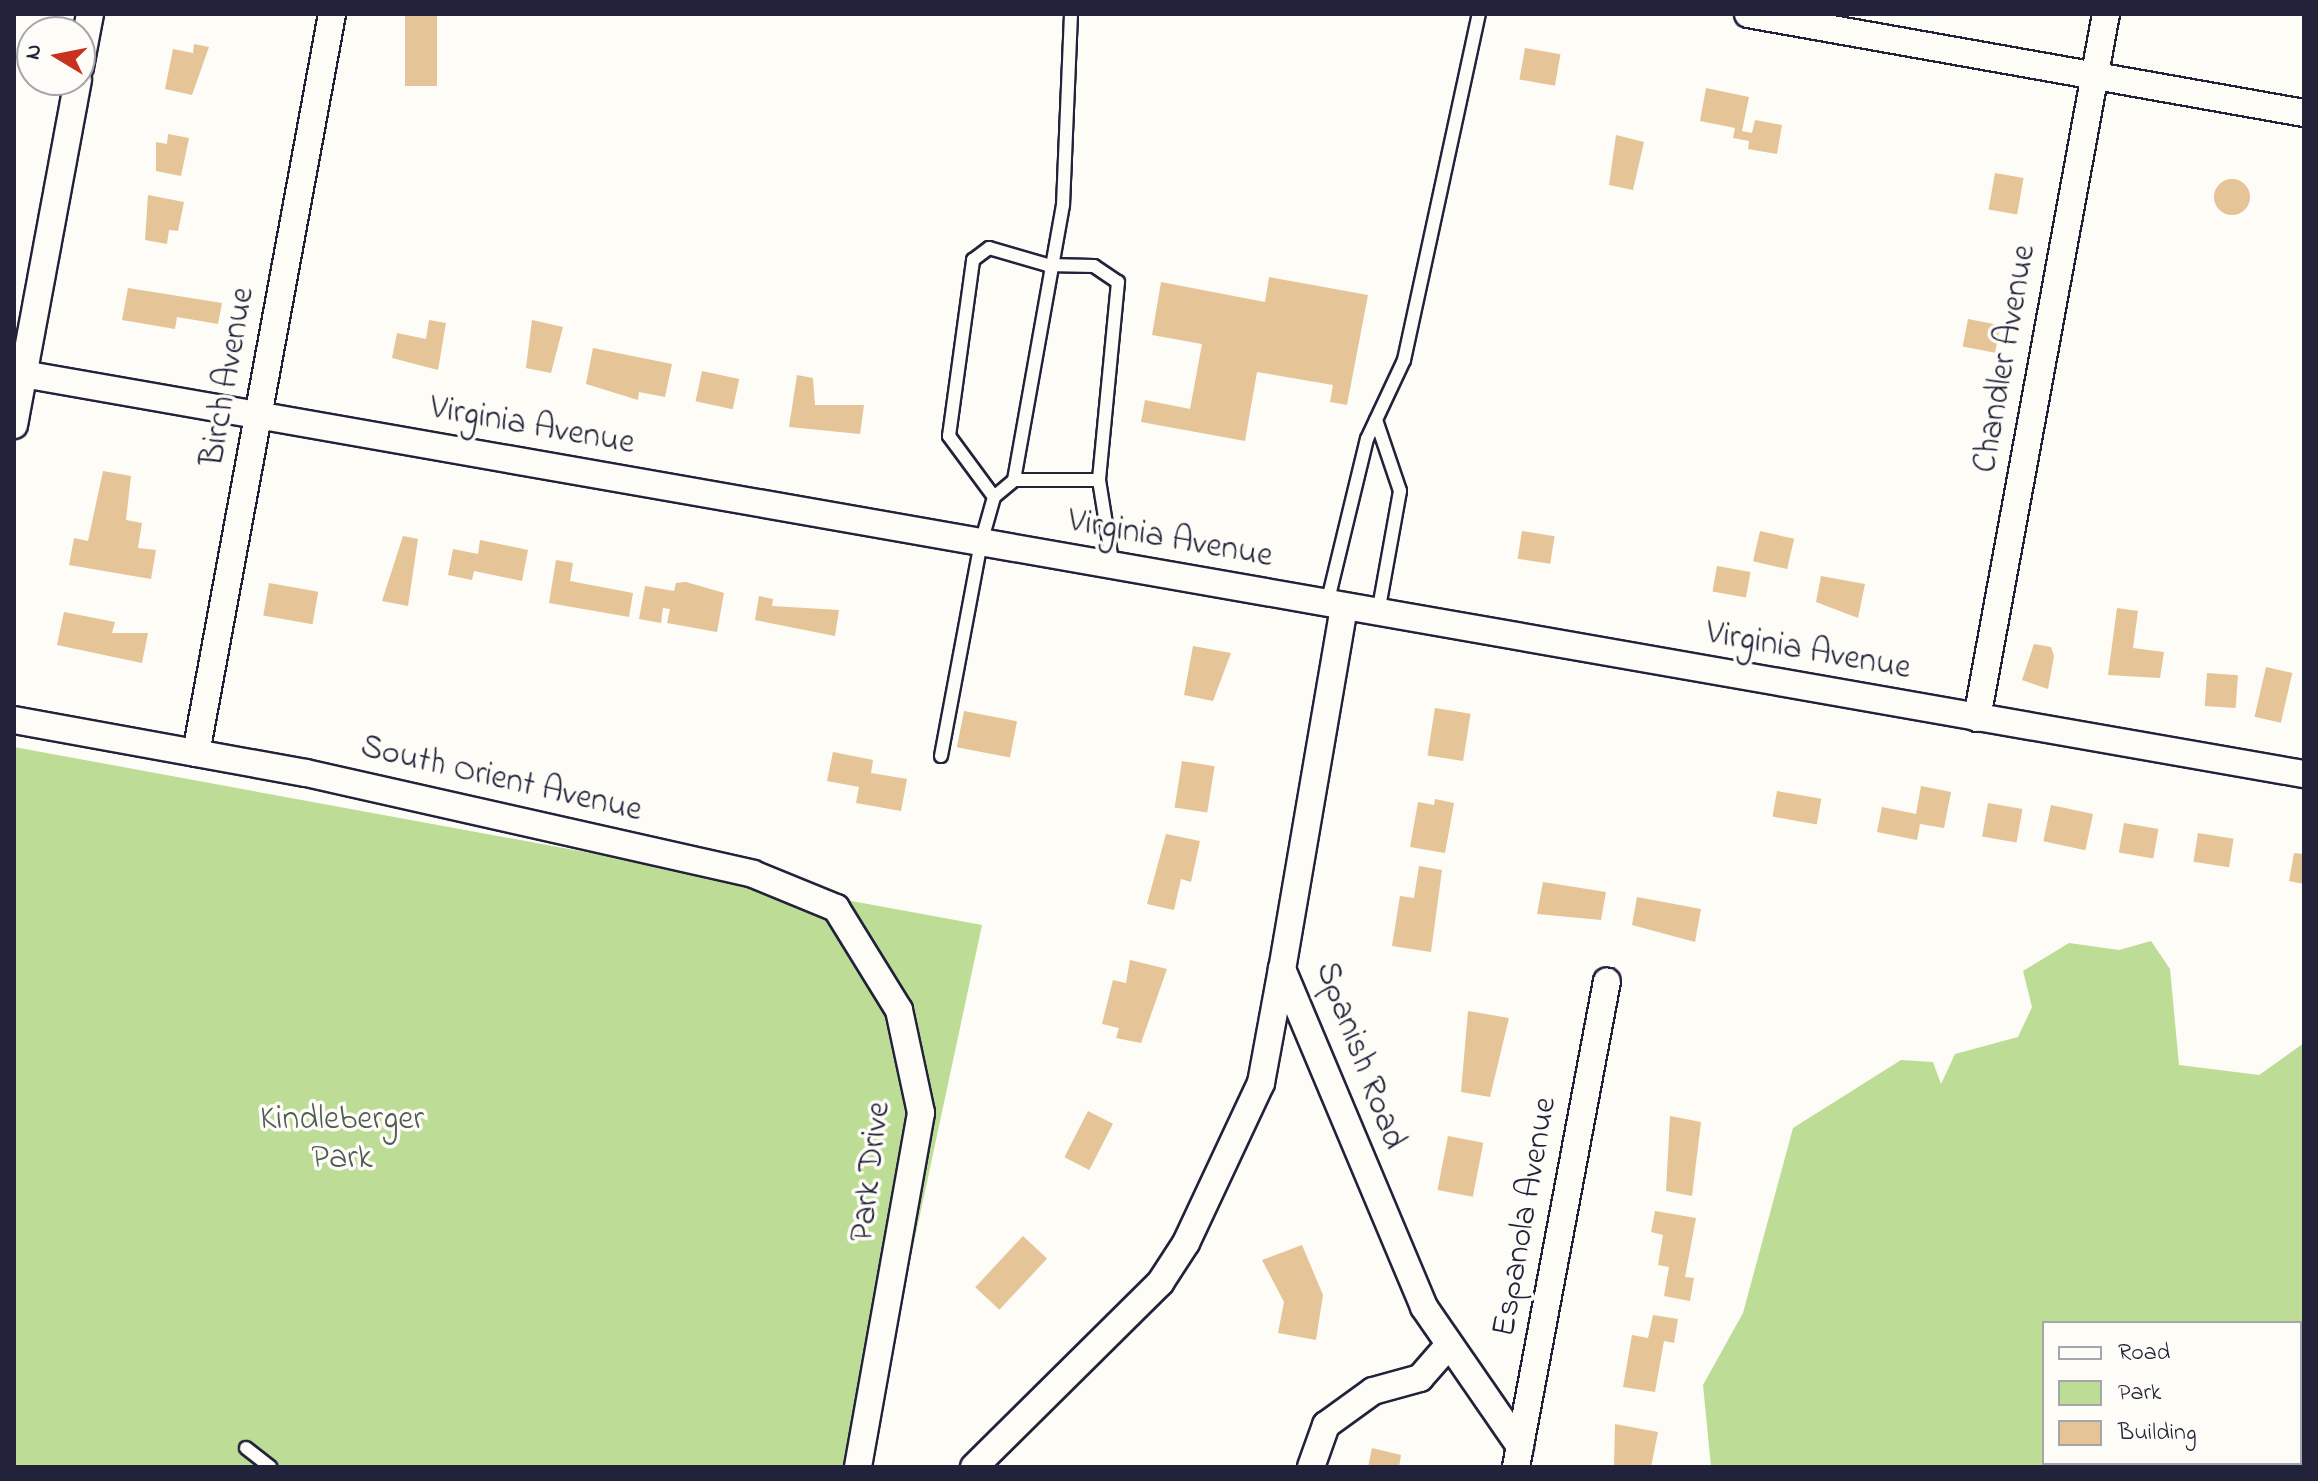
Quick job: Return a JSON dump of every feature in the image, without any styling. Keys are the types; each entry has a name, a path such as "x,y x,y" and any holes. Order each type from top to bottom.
{"street":[{"name":"Birch Avenue","path":"196,753 332,14"},
{"path":"1748,14 2304,113"},
{"name":"Chandler Avenue","path":"1977,718 2106,14"},
{"path":"14,425 75,96"},
{"name":"Virginia Avenue","path":"23,374 2304,774"},
{"name":"Spanish Road","path":"1336,606 1282,969 1411,1278 1448,1346 1518,1457"},
{"name":"South Orient Avenue","path":"14,720 196,753 789,883"},
{"name":"Park Drive","path":"789,883 836,908 859,935 899,1010 915,1064 917,1161 858,1467"},
{"path":"974,1467 1160,1283 1186,1243 1261,1083 1282,969"},
{"name":"Espanola Avenue","path":"1518,1457 1607,981"},
{"path":"1311,1467 1326,1425 1373,1391 1420,1378 1448,1346"}],"lane":[{"path":"1014,480 1047,265 1063,205 1071,14"},
{"path":"1336,606 1376,420 1404,360 1438,225 1479,14"},
{"path":"994,497 949,436 973,260 989,248 1047,265 1094,266 1118,282 1099,480 1113,567"},
{"path":"1376,420 1400,491 1378,613"},
{"path":"941,756 981,543 994,497 1014,480 1099,480"},
{"path":"246,1448 270,1467"}],"green space":[{"name":"Kindleberger Park","path":"14,747 982,925 866,1467 14,1467"},
{"path":"2151,941 2170,969 2179,1065 2259,1075 2304,1043 2304,1467 1711,1467 1703,1385 1743,1313 1793,1128 1901,1060 1933,1062 1941,1084 1955,1054 2018,1037 2032,1007 2023,971 2069,943 2119,950"}],"building":[{"path":"405,14 437,14 437,86 405,86"},
{"path":"194,44 209,47 192,95 165,89 173,49 193,53"},
{"path":"1525,48 1560,54 1555,86 1519,80"},
{"path":"1706,88 1749,97 1742,131 1752,133 1755,120 1782,125 1777,154 1748,149 1749,141 1733,138 1735,128 1700,121"},
{"path":"168,134 189,138 181,176 156,171 156,142 167,144"},
{"path":"1616,135 1644,142 1633,190 1609,185"},
{"path":"1995,173 2024,178 2017,214 1989,209"},
{"path":"2232,179 2244,185 2250,197 2244,209 2232,215 2220,209 2214,197 2220,185"},
{"path":"148,195 184,202 178,231 169,230 167,244 145,240"},
{"path":"1269,277 1368,295 1347,405 1330,402 1333,385 1257,372 1245,441 1141,422 1145,400 1190,409 1202,344 1152,335 1161,282 1265,302"},
{"path":"128,288 222,303 218,324 177,317 175,329 122,320"},
{"path":"1968,319 2000,325 1995,353 1963,346"},
{"path":"429,320 446,323 438,370 392,358 397,333 426,339"},
{"path":"532,320 563,327 551,373 526,368"},
{"path":"593,348 672,364 665,397 639,392 638,400 586,384"},
{"path":"702,371 739,379 733,409 696,401"},
{"path":"797,375 813,378 815,405 864,405 860,434 789,427"},
{"path":"103,471 131,476 126,520 142,523 138,548 156,550 151,579 69,565 74,538 88,541"},
{"path":"1522,531 1555,536 1550,564 1518,559"},
{"path":"1760,531 1794,539 1787,569 1753,561"},
{"path":"403,536 418,539 408,606 382,601"},
{"path":"480,540 528,550 522,581 474,571 472,580 448,575 453,549 478,554"},
{"path":"556,560 573,563 570,581 633,593 629,617 549,603"},
{"path":"1717,566 1750,572 1746,598 1712,592"},
{"path":"1821,576 1865,584 1858,618 1816,602"},
{"path":"686,582 724,593 717,632 667,623 670,609 663,608 661,623 639,619 645,586 674,591 676,583"},
{"path":"269,583 318,592 313,624 263,615"},
{"path":"759,596 773,599 772,606 839,610 835,636 755,620"},
{"path":"2117,608 2138,611 2133,648 2164,652 2160,678 2108,675"},
{"path":"64,612 115,622 112,633 148,633 142,663 57,645"},
{"path":"2034,644 2051,647 2054,656 2048,689 2022,680"},
{"path":"1193,646 1231,653 1213,701 1184,695"},
{"path":"2266,667 2292,673 2281,723 2255,717"},
{"path":"2207,673 2238,675 2236,708 2205,706"},
{"path":"1435,708 1471,714 1463,761 1427,755"},
{"path":"964,711 1017,721 1010,758 957,747"},
{"path":"833,752 873,760 871,773 907,779 901,811 856,803 859,787 827,781"},
{"path":"1182,761 1215,766 1207,813 1175,807"},
{"path":"1921,786 1951,792 1944,828 1920,824 1917,840 1877,832 1882,807 1916,814"},
{"path":"1777,791 1821,799 1817,824 1772,817"},
{"path":"1435,799 1454,803 1445,853 1410,847 1418,802 1434,805"},
{"path":"1988,803 2022,809 2017,843 1982,836"},
{"path":"2051,805 2093,814 2085,850 2043,841"},
{"path":"2124,823 2158,829 2153,859 2119,853"},
{"path":"2198,833 2234,839 2229,867 2193,862"},
{"path":"1166,834 1200,841 1191,882 1181,879 1174,910 1147,904"},
{"path":"2294,853 2304,854 2304,884 2289,881"},
{"path":"1419,866 1442,870 1431,952 1392,946 1400,896 1414,898"},
{"path":"1543,882 1606,892 1601,920 1537,914"},
{"path":"1637,897 1701,909 1695,942 1632,925"},
{"path":"1130,960 1167,969 1141,1043 1116,1038 1119,1028 1102,1024 1113,980 1126,983"},
{"path":"1468,1011 1509,1018 1490,1097 1461,1092"},
{"path":"1088,1111 1113,1124 1089,1170 1064,1157"},
{"path":"1670,1116 1701,1122 1692,1196 1666,1191"},
{"path":"1448,1136 1483,1143 1473,1197 1438,1190"},
{"path":"1655,1211 1696,1218 1685,1277 1694,1278 1690,1301 1664,1296 1669,1267 1658,1265 1663,1235 1651,1232"},
{"path":"1023,1236 1047,1259 999,1310 975,1287"},
{"path":"1302,1245 1323,1295 1316,1340 1278,1333 1284,1302 1262,1260"},
{"path":"1653,1315 1678,1319 1674,1343 1664,1341 1655,1392 1623,1387 1632,1335 1648,1338"},
{"path":"1615,1424 1658,1432 1651,1467 1614,1467"},
{"path":"1372,1448 1401,1455 1399,1467 1368,1467"}]}
